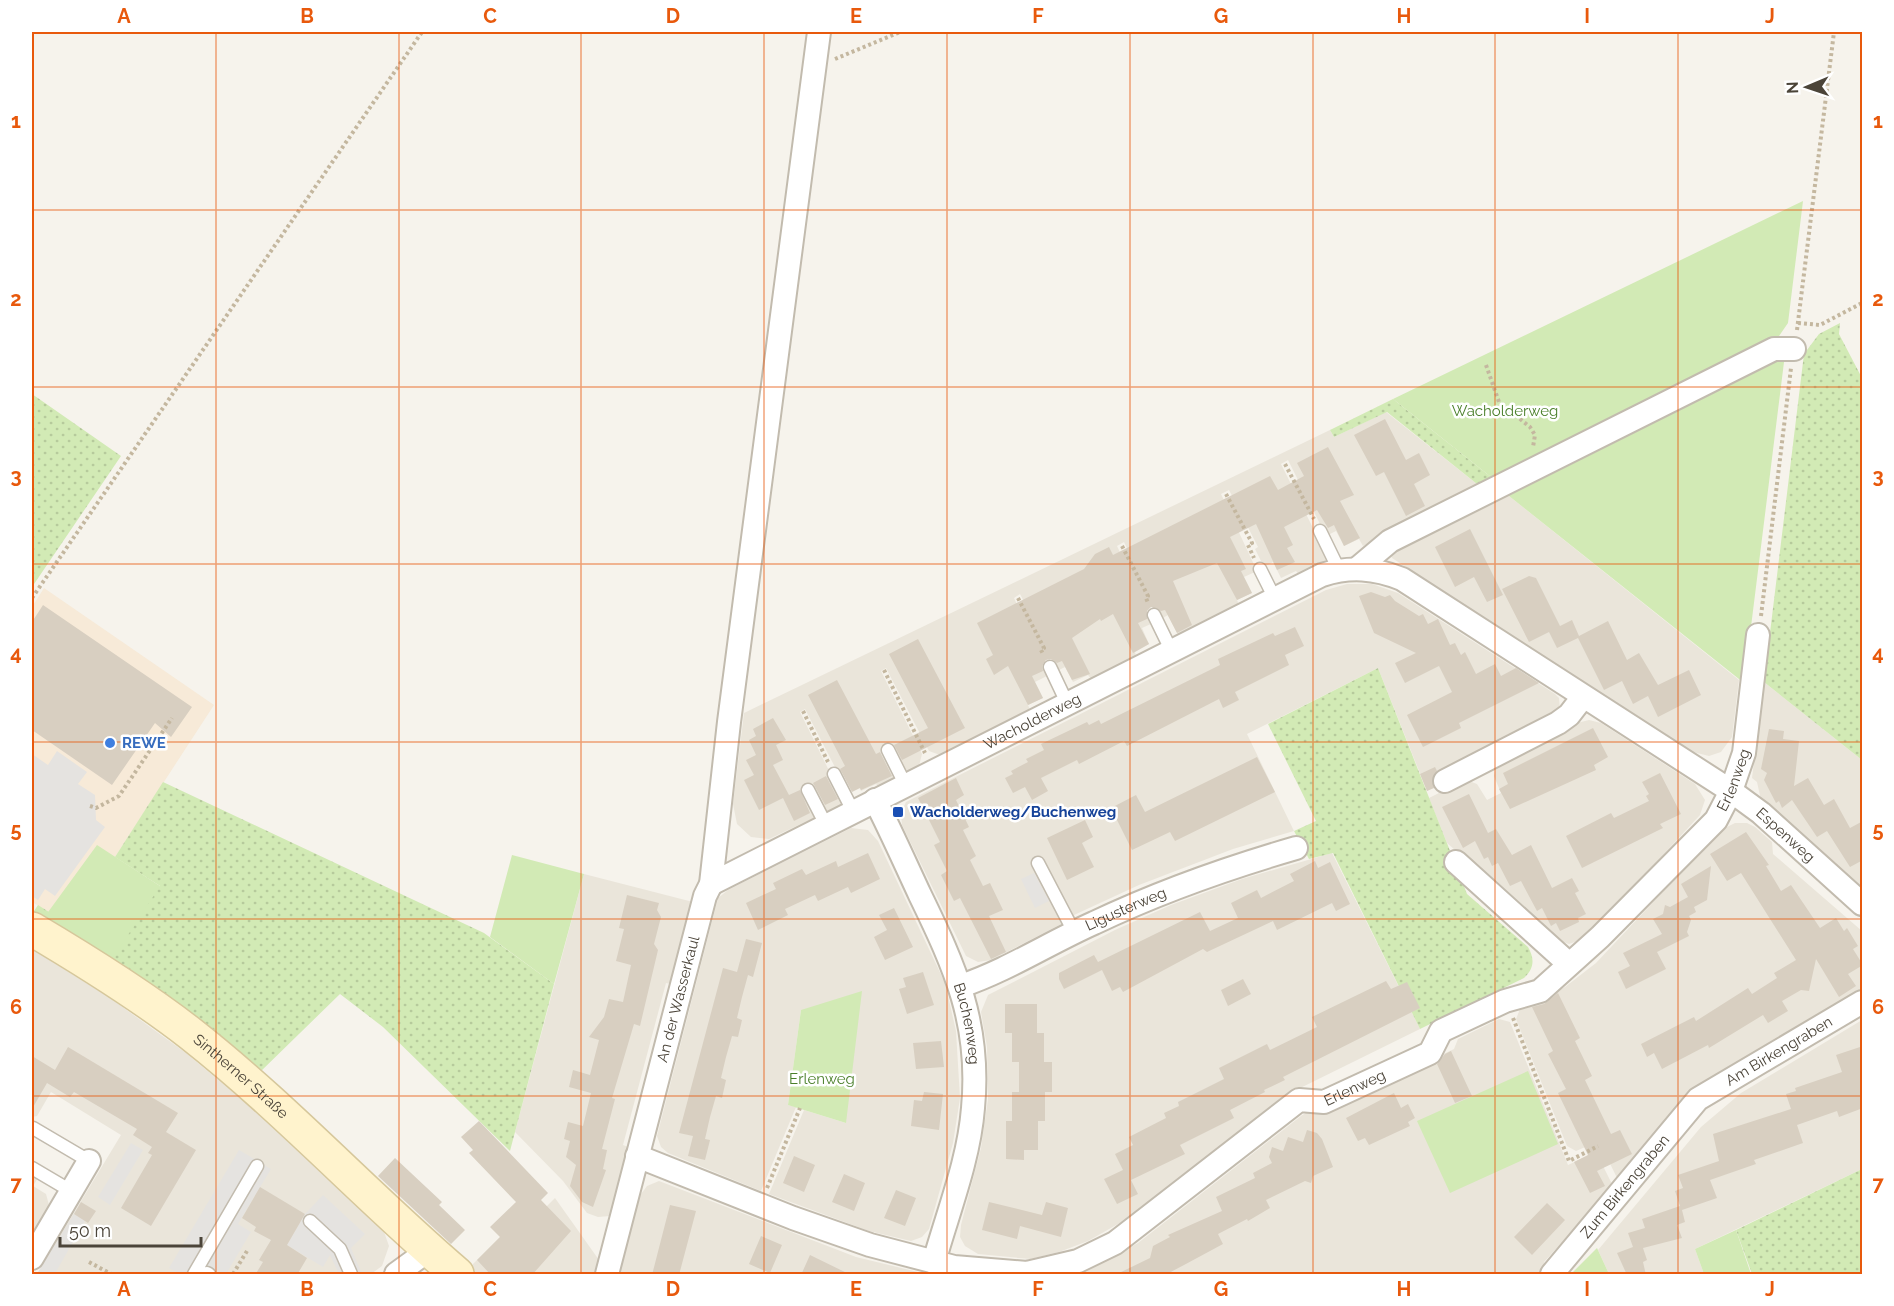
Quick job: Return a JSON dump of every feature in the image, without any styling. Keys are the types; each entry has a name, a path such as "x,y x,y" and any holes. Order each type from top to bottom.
{"street":[{"name":"An der Wasserkaul","path":"607,1275 705,896 711,884 729,722 819,32"},
{"path":"1348,569 1390,541 1774,350 1794,349"},
{"name":"Wacholderweg","path":"711,884 1322,575 1348,569"},
{"name":"Espenweg","path":"1348,569 1388,573 1402,579 1731,791 1761,813 1863,904"},
{"name":"Erlenweg","path":"637,1155 831,1233 934,1262 982,1271 1019,1273 1043,1271 1078,1261 1128,1234 1228,1153 1299,1100 1323,1102 1430,1053 1441,1031 1506,1001 1540,991 1600,937 1716,820 1731,791 1744,753 1758,635"},
{"path":"1445,781 1558,723 1569,715 1583,697"},
{"name":"Buchenweg","path":"875,800 961,986 973,1059 974,1107 969,1138 934,1262"},
{"name":"Ligusterweg","path":"961,986 991,976 1074,932 1201,878 1296,848"},
{"path":"1456,862 1569,964"},
{"name":"Sintherner Straße","path":"32,929 81,958 190,1034 270,1102 457,1275"},
{"name":"Am Birkengraben","path":"1698,1099 1863,1002"},
{"name":"Zum Birkengraben","path":"1552,1275 1698,1099"},
{"path":"32,1258 89,1161"},
{"path":"396,1275 429,1250"}],"lane":[{"path":"1320,531 1348,569"},
{"path":"1260,569 1275,599"},
{"path":"1154,615 1172,652"},
{"path":"1050,667 1067,704"},
{"path":"888,750 905,784"},
{"path":"834,774 853,811"},
{"path":"808,790 826,825"},
{"path":"1038,863 1074,932"},
{"path":"33,1128 89,1161"},
{"path":"203,1274 257,1166"},
{"path":"32,1168 71,1191"},
{"path":"310,1221 340,1249 351,1275"}],"path":[{"path":"32,598 422,32"},
{"path":"815,68 900,32"},
{"path":"1758,635 1834,32"},
{"path":"1798,322 1820,325 1863,303"},
{"path":"1486,365 1499,402 1530,427 1535,435 1522,475"},
{"path":"1286,464 1320,531"},
{"path":"1226,494 1252,543 1248,545 1260,569"},
{"path":"1122,546 1148,596 1146,598 1154,615"},
{"path":"1018,598 1044,648 1041,650 1050,667"},
{"path":"884,670 934,770"},
{"path":"803,711 834,774"},
{"path":"90,806 96,808 119,796 172,718"},
{"path":"1506,1001 1569,1161 1598,1146"},
{"path":"760,1205 800,1108"},
{"path":"233,1275 247,1251"},
{"path":"89,1262 111,1275"}],"shaded area":[{"path":"1386,412 1482,488 1363,546 1359,539 1344,546 1336,531 1326,536 1288,460 1281,464 1329,560 1299,575 1296,571 1281,578 1273,562 1264,567 1255,549 1258,547 1229,490 1221,494 1257,571 1244,577 1252,593 1237,600 1239,605 1178,635 1168,615 1161,619 1124,542 1117,546 1153,623 1142,628 1149,644 1135,652 1136,656 1091,679 1088,675 1073,682 1065,667 1057,671 1048,653 1050,652 1020,594 1014,598 1049,675 1035,682 1043,698 1028,705 1030,710 940,755 929,751 886,668 881,671 922,754 919,766 878,786 876,784 861,791 850,768 838,773 805,709 800,712 845,803 769,839 751,837 737,824 733,804 744,713 1330,430 1334,437"},
{"path":"1504,492 1739,680 1732,737 1721,752 1709,756 1693,752 1392,558 1389,550"},
{"path":"1347,584 1372,584 1398,593 1555,694 1559,698 1560,710 1427,791 1378,668 1247,734 1294,831 1233,849 1139,885 1074,915 1075,917 991,960 978,962 966,956 902,825 901,813 906,802 1326,590"},
{"name":"REWE","path":"44,588 214,705 115,857 97,846 49,912 32,902 32,607"},
{"path":"1764,682 1862,760 1862,888 1761,800 1757,782 1752,778"},
{"path":"1589,720 1601,723 1695,784 1705,800 1700,815 1586,938 1569,944 1558,940 1447,843 1429,798 1461,782 1469,781 1477,784 1487,800 1501,793 1494,776 1496,767 1577,723"},
{"path":"57,751 87,772 78,784 95,795 96,820 105,827 55,896 45,889 38,900 32,896 32,754 48,765"},
{"path":"1735,823 1747,823 1755,827 1772,842 1773,854 1862,931 1862,989 1693,1092 1618,1180 1599,1141 1576,1151 1567,1146 1516,1019 1520,1009 1565,987 1596,963 1721,830"},
{"path":"851,828 868,830 878,841 945,983 956,1031 960,1098 953,1143 929,1229 922,1237 911,1241 869,1231 769,1194 804,1110 846,1123 801,1010 788,1105 796,1107 761,1191 668,1153 661,1147 657,1136 718,898 728,890"},
{"path":"1332,853 1420,1029 1282,1097 1132,1216 1088,1241 1059,1252 1030,1259 978,1254 965,1246 960,1237 961,1225 981,1148 988,1099 987,1047 981,1012 988,995 1115,930 1171,905 1242,879"},
{"path":"1034,873 1049,901 1035,908 1021,879"},
{"path":"584,874 693,902 671,984 666,983 623,1145 628,1147 610,1216 598,1217 587,1213 563,1181 515,1132"},
{"path":"32,949 110,998 186,1053 272,1125 383,1229 389,1246 382,1266 371,1274 37,1274 121,1135 51,1092 37,1116 32,1117"},
{"path":"1499,1019 1510,1022 1568,1165 1596,1152 1613,1186 1544,1262 1547,1269 1542,1274 1082,1274 1138,1243 1312,1109 1322,1112 1454,1049 1458,1039"},
{"path":"1862,1020 1862,1169 1695,1249 1704,1274 1609,1274 1598,1250 1701,1127 1741,1093"},
{"path":"131,1143 143,1150 110,1205 98,1197"},
{"path":"239,1150 271,1169 238,1224 251,1232 226,1274 210,1268 206,1274 180,1274 169,1268"},
{"path":"32,1160 44,1168 33,1186 46,1194 49,1205 32,1234"},
{"path":"659,1181 856,1257 926,1274 618,1274 638,1198 647,1186"},
{"path":"323,1195 365,1234 351,1248 362,1274 339,1274 330,1255 323,1267 287,1245 305,1214"},
{"path":"555,1198 599,1260 597,1274 476,1274 468,1269 525,1212 533,1220"},
{"path":"74,1214 85,1221 57,1270 54,1274 37,1274"}],"green space":[{"name":"Wacholderweg","path":"1803,201 1788,323 1777,339 1496,481 1393,399"},
{"path":"1840,323 1839,334 1862,378 1862,760 1764,682 1804,354 1819,334"},
{"path":"1775,356 1784,362 1744,683 1504,492"},
{"path":"32,394 121,456 32,587"},
{"path":"1393,399 1496,481 1482,488 1387,412 1334,437 1330,430"},
{"path":"1378,668 1467,894 1528,947 1532,956 1532,967 1524,978 1420,1029 1333,853 1309,859 1294,831 1316,821 1268,724"},
{"path":"163,782 484,933 554,984 510,1151 383,1027 340,994 258,1074 32,914 38,905 49,912 44,919 160,886 115,857"},
{"path":"97,845 160,886 111,961 43,919"},
{"path":"512,855 584,874 554,984 490,937"},
{"name":"Erlenweg","path":"862,991 846,1123 788,1105 801,1010"},
{"path":"1528,1071 1558,1144 1450,1193 1417,1121"},
{"path":"1862,1169 1862,1274 1752,1274 1736,1230"},
{"path":"1736,1230 1751,1274 1704,1274 1695,1249"},
{"path":"1597,1248 1609,1274 1571,1274"}],"building":[{"path":"1385,419 1406,460 1419,453 1430,475 1414,484 1425,506 1406,516 1384,472 1376,476 1354,435"},
{"path":"1328,447 1354,495 1340,501 1360,538 1344,546 1334,525 1328,528 1317,510 1284,527 1293,545 1287,548 1295,562 1277,570 1256,524 1230,537 1246,569 1241,571 1252,593 1237,600 1217,563 1173,581 1192,625 1177,633 1165,610 1161,611 1151,607 1147,611 1147,619 1138,623 1149,644 1133,653 1113,614 1101,621 1100,619 1072,638 1090,674 1072,680 1062,661 1057,663 1051,659 1046,660 1042,666 1043,671 1032,676 1043,698 1028,705 1008,666 994,675 986,659 993,655 977,623 1084,569 1095,554 1109,547 1113,555 1270,476 1278,490 1304,476 1297,463"},
{"path":"1470,529 1503,595 1487,602 1474,577 1455,587 1435,547"},
{"path":"1529,576 1536,578 1560,626 1572,620 1579,636 1608,621 1627,660 1639,653 1658,685 1689,670 1701,695 1658,717 1648,696 1633,704 1622,681 1604,690 1578,638 1557,648 1549,632 1529,642 1502,589"},
{"path":"1371,592 1385,597 1390,595 1395,601 1419,616 1423,614 1428,624 1438,619 1450,645 1455,643 1461,655 1465,652 1476,674 1495,664 1501,676 1516,668 1539,683 1459,723 1461,728 1423,747 1407,715 1452,692 1439,666 1405,683 1395,663 1416,653 1374,633 1359,596"},
{"path":"43,605 192,707 171,737 155,723 112,785 32,730 32,622"},
{"path":"1295,627 1304,646 1285,655 1289,665 1235,692 1239,700 1223,708 1219,699 1127,746 1124,741 1079,764 1077,760 1041,778 1048,791 1032,800 1025,787 1013,793 1005,778 1013,774 1011,771 1028,762 1026,759 1044,750 1041,744 1087,722 1089,725 1099,720 1101,724 1220,665 1218,659 1273,633 1275,636"},
{"path":"918,639 965,728 902,760 894,745 928,728 889,654"},
{"path":"837,680 876,754 880,752 892,776 852,792 840,769 845,766 808,695"},
{"path":"773,718 786,740 776,745 783,760 773,765 789,795 800,790 810,813 794,821 783,798 759,810 744,780 754,775 746,760 756,755 749,740 756,736 753,729"},
{"path":"1593,728 1608,757 1594,765 1596,770 1510,809 1499,789 1508,784 1503,773"},
{"path":"1769,729 1784,731 1783,739 1799,741 1794,786 1808,778 1824,805 1834,799 1850,828 1863,821 1863,860 1850,867 1827,831 1817,837 1792,800 1782,808 1779,801 1776,803 1764,780 1767,773 1761,769"},
{"path":"1257,757 1275,792 1175,841 1170,832 1132,850 1111,808 1136,795 1145,812"},
{"path":"1435,767 1437,771 1432,780 1434,788 1427,791 1420,774"},
{"path":"1660,773 1681,814 1660,824 1663,828 1582,868 1566,836 1611,813 1614,818 1649,801 1646,796 1649,794 1642,782"},
{"path":"826,776 838,799 825,805 813,783"},
{"path":"956,778 964,795 956,800 969,827 963,830 976,856 970,860 983,886 990,883 1003,910 989,916 1006,952 991,959 960,898 954,901 941,875 947,871 934,845 940,842 918,798"},
{"path":"1469,794 1488,833 1496,829 1512,855 1531,845 1552,888 1572,878 1579,891 1575,893 1586,914 1578,918 1579,922 1560,931 1556,923 1551,926 1542,908 1537,911 1521,881 1510,886 1498,863 1492,866 1488,857 1484,859 1475,841 1463,848 1442,807"},
{"path":"1085,820 1093,837 1082,843 1094,867 1067,880 1047,838"},
{"path":"1746,832 1769,865 1766,866 1781,891 1791,885 1820,928 1836,918 1844,931 1847,928 1858,946 1853,949 1863,965 1848,974 1856,986 1839,997 1816,959 1809,991 1801,990 1782,1001 1788,1011 1768,1023 1763,1015 1709,1048 1708,1045 1662,1069 1654,1053 1647,1057 1641,1044 1694,1017 1696,1021 1748,988 1752,994 1777,978 1774,973 1796,960 1741,873 1727,881 1710,854"},
{"path":"868,853 880,879 851,893 848,887 818,901 815,895 785,909 788,915 758,930 746,903 776,889 773,883 802,869 806,875 836,861 838,867"},
{"path":"1315,861 1318,868 1330,862 1350,904 1336,911 1332,903 1277,930 1273,921 1207,952 1203,949 1123,992 1120,987 1112,991 1102,970 1064,989 1059,979 1059,973 1094,955 1098,962 1200,912 1210,931 1238,918 1231,903 1257,890 1261,898 1294,881 1290,874"},
{"path":"1711,866 1707,900 1694,907 1696,912 1689,916 1691,920 1687,932 1689,936 1657,952 1666,969 1626,989 1618,972 1630,966 1623,953 1662,934 1653,919 1663,914 1665,905 1670,907 1688,897 1681,884"},
{"path":"627,895 659,903 657,910 661,917 654,944 658,950 640,1026 634,1024 612,1098 615,1099 602,1149 607,1150 603,1169 606,1170 593,1207 582,1202 570,1186 576,1165 566,1157 570,1141 564,1139 568,1122 583,1126 591,1093 569,1087 573,1070 590,1075 599,1040 589,1037 604,1017 609,999 623,1002 631,965 616,961 624,929 619,928"},
{"path":"894,908 913,947 885,960 874,937 887,930 879,915"},
{"path":"746,939 762,943 753,977 748,975 742,997 737,1018 742,1020 738,1037 732,1036 726,1057 721,1078 726,1080 722,1098 716,1096 710,1117 705,1139 710,1140 705,1160 688,1156 693,1136 679,1133 723,968 737,972"},
{"path":"923,972 934,1005 907,1014 899,989 906,987 903,978"},
{"path":"1243,979 1251,994 1228,1006 1221,990"},
{"path":"1386,981 1391,989 1407,982 1420,1008 1283,1077 1285,1080 1230,1110 1234,1118 1180,1145 1185,1154 1131,1180 1138,1194 1117,1204 1104,1179 1123,1170 1115,1154 1133,1145 1129,1137 1166,1118 1164,1113 1179,1106 1178,1102 1224,1079 1219,1068 1267,1044 1270,1050 1317,1027 1312,1017"},
{"path":"1558,993 1580,1038 1575,1041 1592,1076 1585,1080 1611,1134 1620,1130 1632,1154 1597,1171 1605,1186 1590,1193 1574,1162 1588,1155 1558,1093 1566,1089 1548,1054 1553,1051 1532,1007 1544,1004"},
{"path":"1005,1004 1037,1004 1037,1033 1044,1033 1044,1062 1052,1062 1052,1092 1045,1092 1045,1121 1038,1121 1038,1150 1024,1150 1024,1160 1006,1159 1006,1121 1012,1121 1012,1092 1019,1092 1019,1062 1012,1062 1012,1033 1005,1033"},
{"path":"941,1041 944,1067 916,1069 913,1043"},
{"path":"1863,1046 1863,1108 1839,1117 1837,1111 1797,1125 1803,1143 1754,1160 1756,1164 1710,1180 1717,1198 1682,1210 1685,1222 1677,1225 1682,1238 1643,1248 1647,1260 1643,1262 1646,1275 1627,1275 1617,1253 1633,1247 1628,1233 1645,1228 1642,1219 1680,1206 1675,1191 1683,1188 1678,1175 1719,1161 1713,1134 1791,1109 1786,1094 1796,1091 1795,1088 1842,1072 1836,1055"},
{"path":"68,1047 178,1113 166,1132 196,1150 151,1226 121,1208 152,1155 148,1153 152,1147 133,1135 137,1129 74,1092 70,1097 47,1083 32,1109 32,1056 55,1070"},
{"path":"1451,1051 1472,1096 1455,1103 1437,1064 1445,1054"},
{"path":"924,1092 943,1094 939,1130 911,1126 914,1100 922,1101"},
{"path":"1394,1093 1401,1108 1408,1104 1415,1118 1408,1122 1410,1126 1369,1145 1365,1138 1358,1141 1346,1118"},
{"path":"479,1121 548,1193 541,1200 571,1231 532,1275 491,1275 477,1260 500,1237 490,1227 516,1202 469,1153 473,1150 461,1137"},
{"path":"1307,1130 1317,1133 1322,1139 1333,1167 1313,1176 1311,1183 1305,1181 1266,1200 1270,1208 1218,1234 1223,1244 1165,1275 1115,1275 1150,1258 1153,1246 1170,1237 1168,1235 1222,1211 1216,1197 1255,1178 1253,1173 1272,1163 1269,1157 1272,1147 1283,1151 1288,1137 1303,1142"},
{"path":"794,1156 815,1165 804,1192 783,1183"},
{"path":"395,1158 442,1202 439,1205 465,1230 451,1244 378,1176"},
{"path":"844,1174 865,1183 854,1211 832,1202"},
{"path":"260,1187 305,1214 287,1245 307,1258 297,1275 255,1275 263,1262 259,1260 271,1240 254,1231 256,1227 242,1218"},
{"path":"896,1190 916,1198 905,1226 884,1218"},
{"path":"81,1202 96,1211 88,1223 74,1214"},
{"path":"989,1202 1042,1215 1046,1202 1068,1208 1061,1237 1020,1226 1017,1239 982,1230"},
{"path":"1547,1203 1565,1220 1532,1255 1514,1237"},
{"path":"670,1205 696,1211 679,1275 652,1275"},
{"path":"761,1236 782,1245 770,1273 749,1264"},
{"path":"810,1255 851,1275 801,1275"}],"place":[{"name":"REWE","path":"110,743"},
{"name":"Wacholderweg/Buchenweg","path":"898,812"}]}
